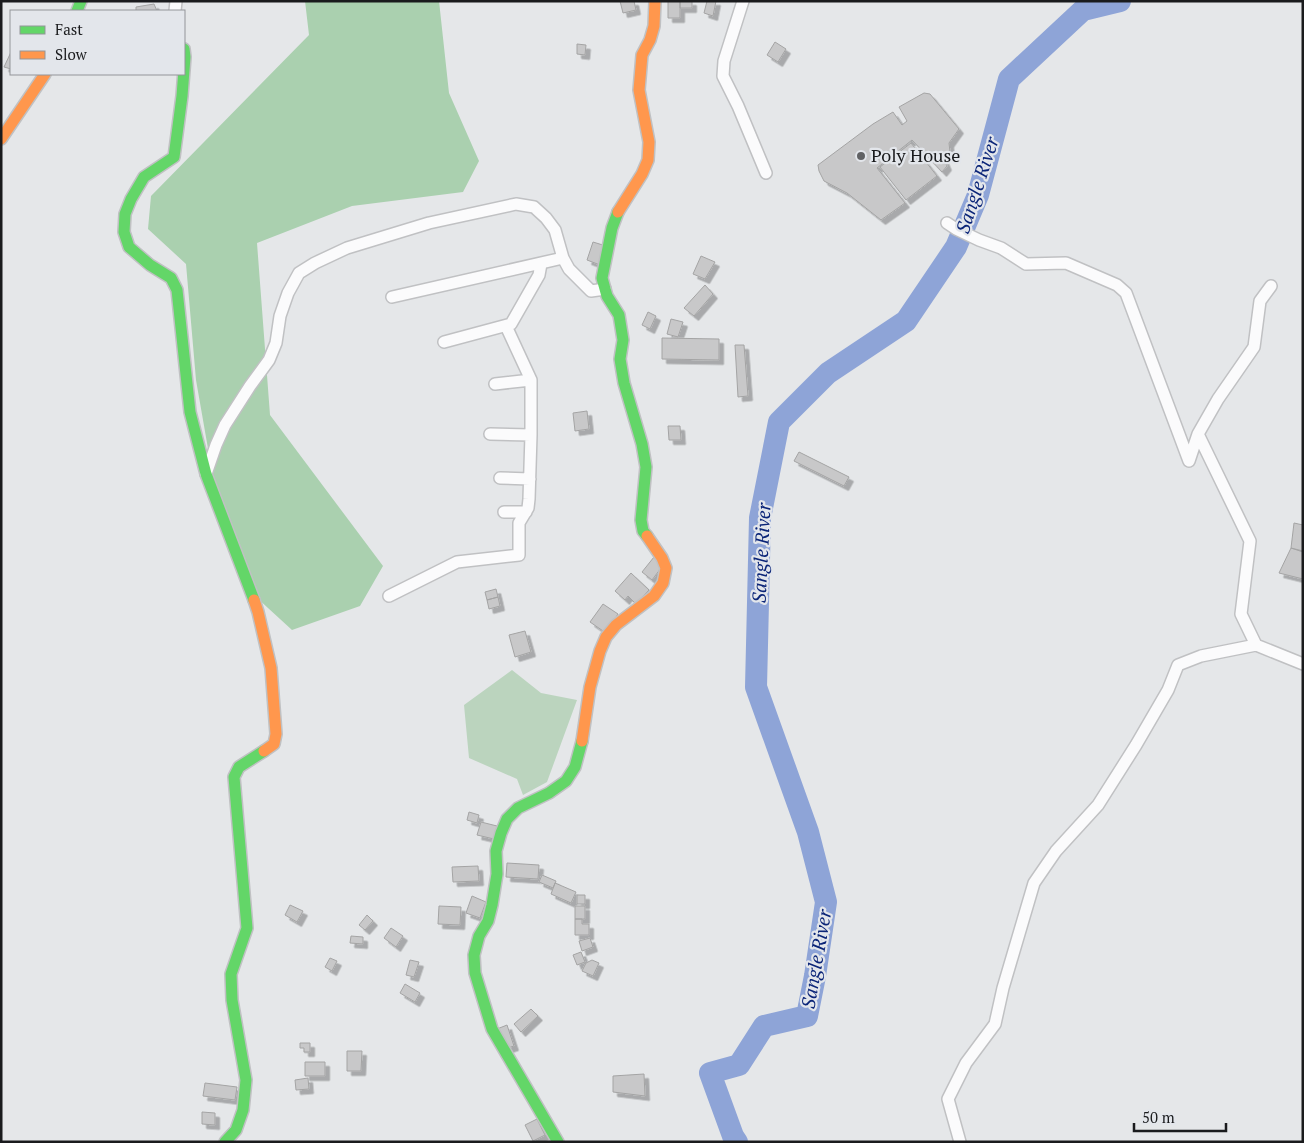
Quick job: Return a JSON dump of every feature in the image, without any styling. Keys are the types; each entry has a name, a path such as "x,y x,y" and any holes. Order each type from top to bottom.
{"street":[{"path":"558,1142 492,1029 475,973 474,955 479,936 488,921 492,906 496,874 496,851 507,819 518,808 549,793 566,781 574,767 582,744 590,687 606,637 616,625 654,596 663,583 666,568 662,558 643,530 641,520 646,466 642,444 624,383 620,359 623,340 619,315 607,296 602,278 616,216 642,174 648,160 650,142 639,90 642,55 650,40 654,26 655,1"},
{"path":"743,1 724,61 723,76 738,106 766,173"},
{"path":"1,139 44,75"},
{"path":"184,75 174,157 144,177 131,199 125,214 124,232 129,247 150,265 171,278 177,290 190,412 206,474 258,612 271,668 276,734 274,744 239,767 234,777 247,928 231,974 232,1000 246,1080 243,1110 236,1130 225,1142"},
{"path":"206,474 216,445 226,425 250,386 269,360 276,343 280,316 288,292 299,273 347,248 429,222 516,204 534,207 546,218 554,230 563,258 569,269 591,291 605,289"},
{"path":"951,226 978,240 1001,248 1026,264 1066,263 1117,284 1126,293 1189,461 1198,434 1218,399 1254,347 1260,301 1271,286"},
{"path":"392,297 563,258"},
{"path":"444,342 511,324 539,275 541,264"},
{"path":"390,596 457,562 519,555 519,523 528,508 531,380 506,326"},
{"path":"495,384 531,380"},
{"path":"490,434 531,435"},
{"path":"1198,434 1250,541 1240,614 1256,645"},
{"path":"500,478 530,478"},
{"path":"504,512 526,512"},
{"path":"960,1142 948,1099 966,1063 995,1024 1003,988 1034,883 1056,851 1098,805 1168,690 1178,665 1201,656 1256,645 1303,664"}],"green space":[{"path":"305,1 439,1 449,93 479,161 463,192 352,206 257,243 270,415 383,566 360,606 292,630 256,597 217,500 196,380 186,264 148,229 151,196 309,35"},
{"path":"512,670 541,693 577,700 547,782 523,795 517,779 469,758 464,705"}],"building":[{"path":"620,1 634,1 636,10 623,13"},
{"path":"668,1 680,1 680,18 668,18"},
{"path":"680,1 692,1 692,8 680,8"},
{"path":"707,1 716,1 713,16 704,13"},
{"path":"154,4 157,10 136,10 136,7"},
{"path":"775,42 786,49 778,62 767,55"},
{"path":"577,44 586,45 585,55 577,54"},
{"path":"10,54 10,69 4,67"},
{"name":"Poly House","path":"924,93 930,94 959,129 949,143 950,152 944,159 947,166 942,172 912,140 877,168 905,203 881,220 847,193 824,181 818,165 873,124 893,112 902,125 907,121 899,107"},
{"path":"911,143 937,176 906,200 880,167"},
{"path":"593,242 606,246 600,265 587,260"},
{"path":"701,256 715,262 705,279 693,274"},
{"path":"705,285 713,294 694,316 684,308"},
{"path":"648,312 656,316 650,329 642,325"},
{"path":"671,319 683,322 678,337 667,334"},
{"path":"662,338 719,339 719,360 662,359"},
{"path":"735,345 744,345 748,396 738,397"},
{"path":"587,411 589,429 575,431 573,413"},
{"path":"668,426 680,426 681,440 669,440"},
{"path":"799,452 849,477 844,486 794,461"},
{"path":"1294,523 1303,525 1303,551 1291,548"},
{"path":"1291,548 1303,552 1303,579 1279,573"},
{"path":"654,557 664,564 652,580 642,572"},
{"path":"631,573 649,590 636,604 628,596 625,600 615,591"},
{"path":"496,589 498,597 487,600 485,592"},
{"path":"498,597 500,606 489,609 487,600"},
{"path":"603,604 618,614 606,633 590,622"},
{"path":"525,631 531,652 515,657 509,635"},
{"path":"469,812 479,815 477,823 467,820"},
{"path":"481,822 497,826 494,839 477,835"},
{"path":"507,863 539,865 538,879 506,877"},
{"path":"478,866 479,881 453,882 452,867"},
{"path":"542,875 556,881 553,888 539,882"},
{"path":"555,883 576,892 571,903 551,894"},
{"path":"577,895 585,895 585,904 577,904"},
{"path":"472,896 486,902 480,918 466,913"},
{"path":"290,905 303,911 297,922 285,915"},
{"path":"439,906 461,907 460,925 438,924"},
{"path":"575,906 585,906 585,919 575,919"},
{"path":"367,915 373,921 365,930 359,925"},
{"path":"575,919 582,919 582,924 589,924 589,935 575,935"},
{"path":"391,928 403,936 396,947 384,938"},
{"path":"351,936 363,937 363,944 350,943"},
{"path":"590,938 593,947 582,951 579,941"},
{"path":"581,952 585,962 577,965 573,955"},
{"path":"330,958 337,961 332,971 325,967"},
{"path":"410,960 419,962 414,977 406,975"},
{"path":"592,960 599,963 593,976 582,971 586,963"},
{"path":"405,984 420,993 415,1002 400,993"},
{"path":"531,1009 538,1016 521,1032 514,1024"},
{"path":"507,1025 514,1046 505,1049 497,1029"},
{"path":"300,1043 310,1043 310,1052 304,1052 304,1048 300,1048"},
{"path":"347,1051 362,1051 361,1071 347,1071"},
{"path":"305,1062 325,1062 325,1076 305,1076"},
{"path":"644,1074 645,1096 613,1092 613,1076"},
{"path":"308,1078 309,1089 296,1090 295,1080"},
{"path":"205,1083 237,1087 235,1100 203,1096"},
{"path":"202,1112 215,1113 215,1125 202,1124"},
{"path":"537,1119 545,1135 533,1141 525,1125"}],"waterway":[{"name":"Sangle River","path":"737,1142 733,1136 710,1073 739,1065 764,1026 807,1016 826,902 808,832 756,687 760,518 779,422 828,373 906,321 956,247 978,195 1009,79 1083,10 1120,1"}],"traffic: fast":[{"path":"77,10 81,1"},
{"path":"184,75 174,157 144,177 131,199 125,214 124,232 129,247 150,265 171,278 177,290 190,412 206,474 254,600"},
{"path":"618,212 612,228 602,278 607,296 619,315 623,340 620,359 624,383 642,444 646,467 641,520 643,531 647,536"},
{"path":"558,1142 492,1029 475,973 474,955 479,936 488,921 492,905 497,874 496,851 507,819 518,808 549,793 566,781 575,767 582,741"},
{"path":"225,1142 236,1130 243,1110 246,1080 232,1000 231,974 247,928 234,777 239,767 264,751"}],"traffic: slow":[{"path":"618,212 642,174 648,160 649,142 639,90 642,55 650,40 654,26 655,1"},
{"path":"1,139 44,75"},
{"path":"582,741 590,687 606,637 616,625 654,596 663,583 666,568 662,558 647,536"},
{"path":"254,600 271,668 276,734 274,744 264,751"}],"place":[{"name":"Poly House","path":"861,156"}]}
